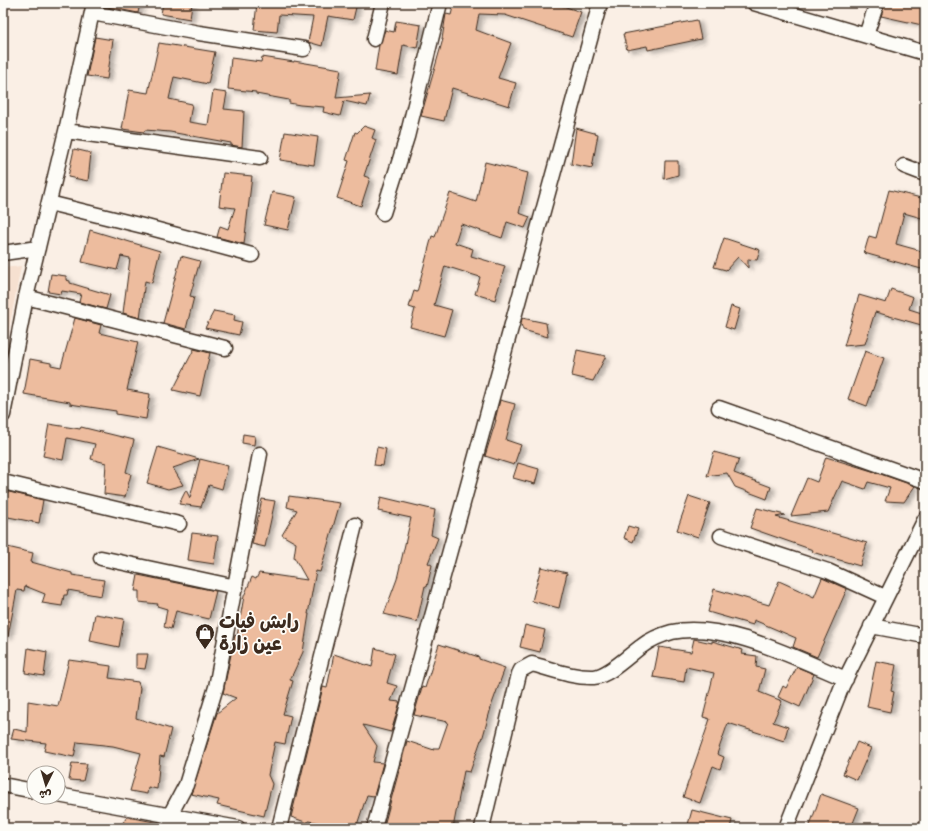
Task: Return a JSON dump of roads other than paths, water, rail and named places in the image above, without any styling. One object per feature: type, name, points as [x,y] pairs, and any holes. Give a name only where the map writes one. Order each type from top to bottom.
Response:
[{"type":"street","points":[[374,39],[383,3]]},
{"type":"street","points":[[383,213],[409,130],[440,3]]},
{"type":"street","points":[[374,828],[600,3]]},
{"type":"street","points":[[866,35],[877,3]]},
{"type":"street","points":[[762,4],[925,53]]},
{"type":"street","points":[[3,415],[26,297],[66,131],[93,8],[199,33],[304,49]]},
{"type":"street","points":[[66,131],[260,158]]},
{"type":"street","points":[[904,166],[925,174]]},
{"type":"street","points":[[49,203],[252,255]]},
{"type":"street","points":[[3,253],[38,248]]},
{"type":"street","points":[[26,297],[225,348]]},
{"type":"street","points":[[719,408],[925,481]]},
{"type":"street","points":[[169,821],[186,785],[216,687],[260,454]]},
{"type":"street","points":[[3,482],[179,524]]},
{"type":"street","points":[[786,828],[846,679],[885,597],[925,519]]},
{"type":"street","points":[[279,828],[355,525]]},
{"type":"street","points":[[721,536],[828,571],[885,597]]},
{"type":"street","points":[[100,558],[236,587]]},
{"type":"street","points":[[871,626],[925,636]]},
{"type":"street","points":[[482,828],[519,674],[526,666],[532,664],[580,677],[596,677],[610,670],[643,645],[658,636],[689,630],[720,633],[755,641],[846,679]]},
{"type":"street","points":[[3,785],[26,789]]},
{"type":"street","points":[[66,797],[169,821],[238,828]]},
{"type":"place","name":"رابش فيات عين زارة","points":[[205,650]]}]
